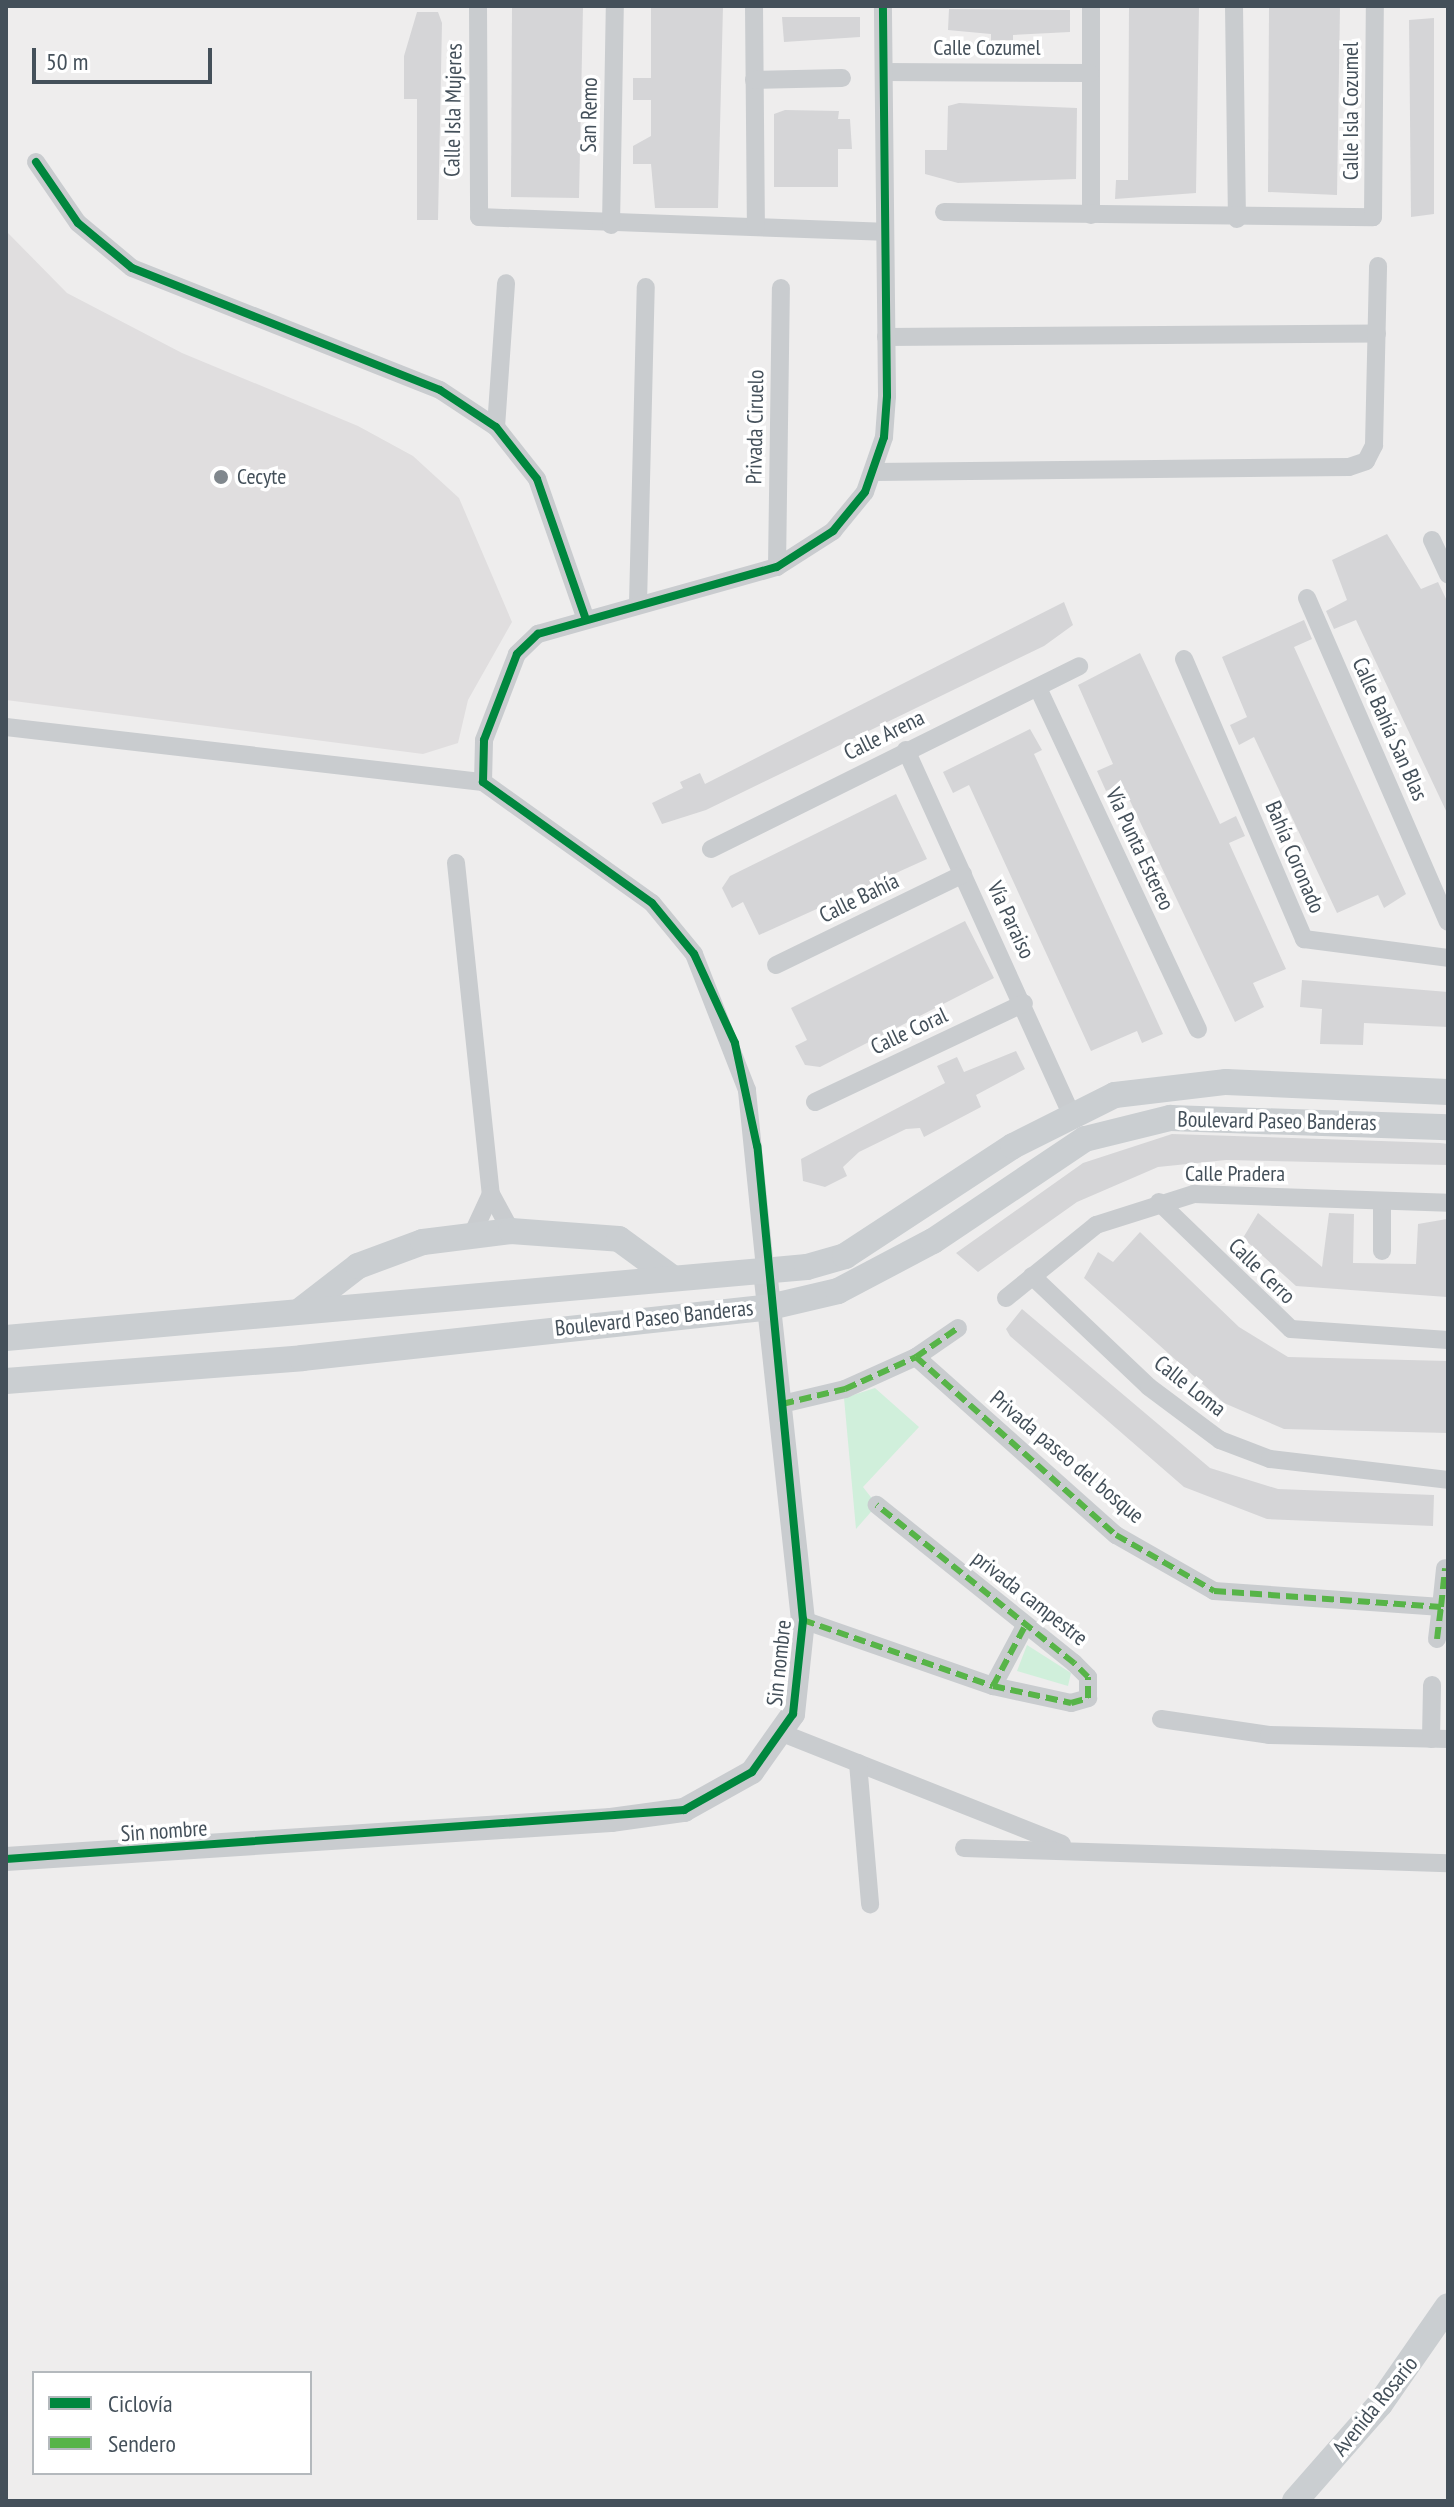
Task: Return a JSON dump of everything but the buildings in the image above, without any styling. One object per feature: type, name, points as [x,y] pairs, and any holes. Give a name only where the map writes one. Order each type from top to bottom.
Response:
[{"type":"main road","name":"Boulevard Paseo Banderas","points":[[6,1338],[765,1268],[845,1256],[1070,1112],[1156,1086],[1226,1082],[1448,1092]]},
{"type":"main road","name":"Boulevard Paseo Banderas","points":[[6,1381],[287,1360],[770,1307],[838,1291],[933,1241],[1085,1139],[1170,1118],[1448,1127]]},
{"type":"main road","points":[[301,1310],[358,1266],[423,1242],[511,1231],[619,1239],[671,1277]]},
{"type":"main road","name":"Avenida Rosario","points":[[1295,2501],[1380,2404],[1448,2306]]},
{"type":"street","name":"Calle Isla Mujeres","points":[[478,6],[476,215],[611,225]]},
{"type":"street","name":"San Remo","points":[[611,225],[615,6]]},
{"type":"street","points":[[754,6],[756,226]]},
{"type":"street","points":[[483,782],[484,740],[517,654],[538,634],[585,617],[777,567],[833,531],[874,472],[884,437],[886,337],[883,6]]},
{"type":"street","points":[[1091,6],[1091,215]]},
{"type":"street","points":[[944,212],[1237,219],[1234,6]]},
{"type":"street","name":"Calle Isla Cozumel","points":[[1237,219],[1375,215],[1375,6]]},
{"type":"street","name":"Calle Cozumel","points":[[884,72],[1090,73]]},
{"type":"street","points":[[754,80],[842,78]]},
{"type":"street","points":[[36,162],[78,223],[132,268],[440,390],[496,427],[537,479],[585,617]]},
{"type":"street","points":[[611,225],[756,226],[883,232]]},
{"type":"street","points":[[874,472],[1349,467],[1366,461],[1374,445],[1378,266]]},
{"type":"street","points":[[496,427],[506,283]]},
{"type":"street","points":[[638,604],[646,287]]},
{"type":"street","name":"Privada Ciruelo","points":[[777,567],[781,288]]},
{"type":"street","points":[[886,337],[1377,334]]},
{"type":"street","points":[[1432,540],[1448,575]]},
{"type":"street","name":"Calle Bahía San Blas","points":[[1307,598],[1448,922]]},
{"type":"street","name":"Bahía Coronado","points":[[1184,659],[1308,943],[1448,958]]},
{"type":"street","name":"Calle Arena","points":[[711,849],[1079,666]]},
{"type":"street","name":"Vía Punta Estereo","points":[[1038,688],[1198,1029]]},
{"type":"street","points":[[6,727],[483,782],[652,903],[694,954],[747,1090],[765,1268]]},
{"type":"street","name":"Vía Paraiso","points":[[906,750],[1024,1003],[1070,1112]]},
{"type":"street","points":[[456,863],[491,1194],[511,1231]]},
{"type":"street","name":"Calle Bahía","points":[[776,965],[963,874]]},
{"type":"street","name":"Calle Coral","points":[[815,1102],[1024,1003]]},
{"type":"street","points":[[471,1237],[491,1194]]},
{"type":"street","name":"Calle Pradera","points":[[1006,1298],[1096,1225],[1159,1202],[1194,1194],[1448,1203]]},
{"type":"street","points":[[1382,1201],[1382,1251]]},
{"type":"street","name":"Calle Cerro","points":[[1159,1202],[1291,1329],[1448,1340]]},
{"type":"street","name":"Sin nombre","points":[[6,1859],[684,1810],[752,1772],[793,1714],[803,1620],[765,1268]]},
{"type":"street","name":"Calle Loma","points":[[1032,1276],[1161,1397],[1220,1440],[1270,1459],[1448,1480]]},
{"type":"street","points":[[782,1404],[845,1389],[916,1357],[958,1328]]},
{"type":"street","name":"Privada paseo del bosque","points":[[916,1357],[1116,1535],[1214,1591],[1441,1607]]},
{"type":"street","name":"privada campestre","points":[[803,1620],[993,1686],[1071,1703],[1088,1698],[1088,1677],[1024,1628],[877,1505]]},
{"type":"street","points":[[1437,1639],[1445,1568]]},
{"type":"street","points":[[993,1686],[1024,1628]]},
{"type":"street","points":[[1161,1719],[1269,1735],[1439,1739],[1432,1685]]},
{"type":"street","points":[[782,1733],[1072,1848]]},
{"type":"street","points":[[858,1763],[870,1904]]},
{"type":"street","points":[[964,1848],[1072,1848],[1448,1863]]},
{"type":"shaded area","name":"Cecyte","points":[[6,231],[67,293],[182,353],[358,426],[413,456],[459,498],[512,622],[468,700],[458,743],[423,754],[6,700]]},
{"type":"green space","points":[[875,1388],[919,1427],[863,1487],[877,1505],[856,1529],[844,1398]]},
{"type":"green space","points":[[1027,1645],[1071,1673],[1068,1686],[1017,1671]]},
{"type":"marked path","points":[[782,1404],[845,1389],[916,1357],[958,1328]]},
{"type":"marked path","points":[[916,1357],[1116,1535],[1214,1591],[1441,1607],[1445,1568]]},
{"type":"marked path","points":[[803,1620],[993,1686],[1071,1703],[1088,1698],[1088,1677],[1074,1663],[877,1505]]},
{"type":"marked path","points":[[1437,1639],[1441,1607]]},
{"type":"marked path","points":[[993,1686],[1024,1628]]},
{"type":"cycle path","points":[[6,1859],[684,1810],[752,1772],[793,1714],[803,1620],[757,1146],[735,1043],[694,954],[652,903],[483,782],[484,740],[517,654],[538,634],[777,567],[833,531],[865,492],[884,437],[887,396],[883,6]]},
{"type":"cycle path","points":[[36,162],[78,223],[132,268],[440,390],[496,427],[537,479],[585,617]]},
{"type":"place","name":"Cecyte","points":[[221,477]]}]
